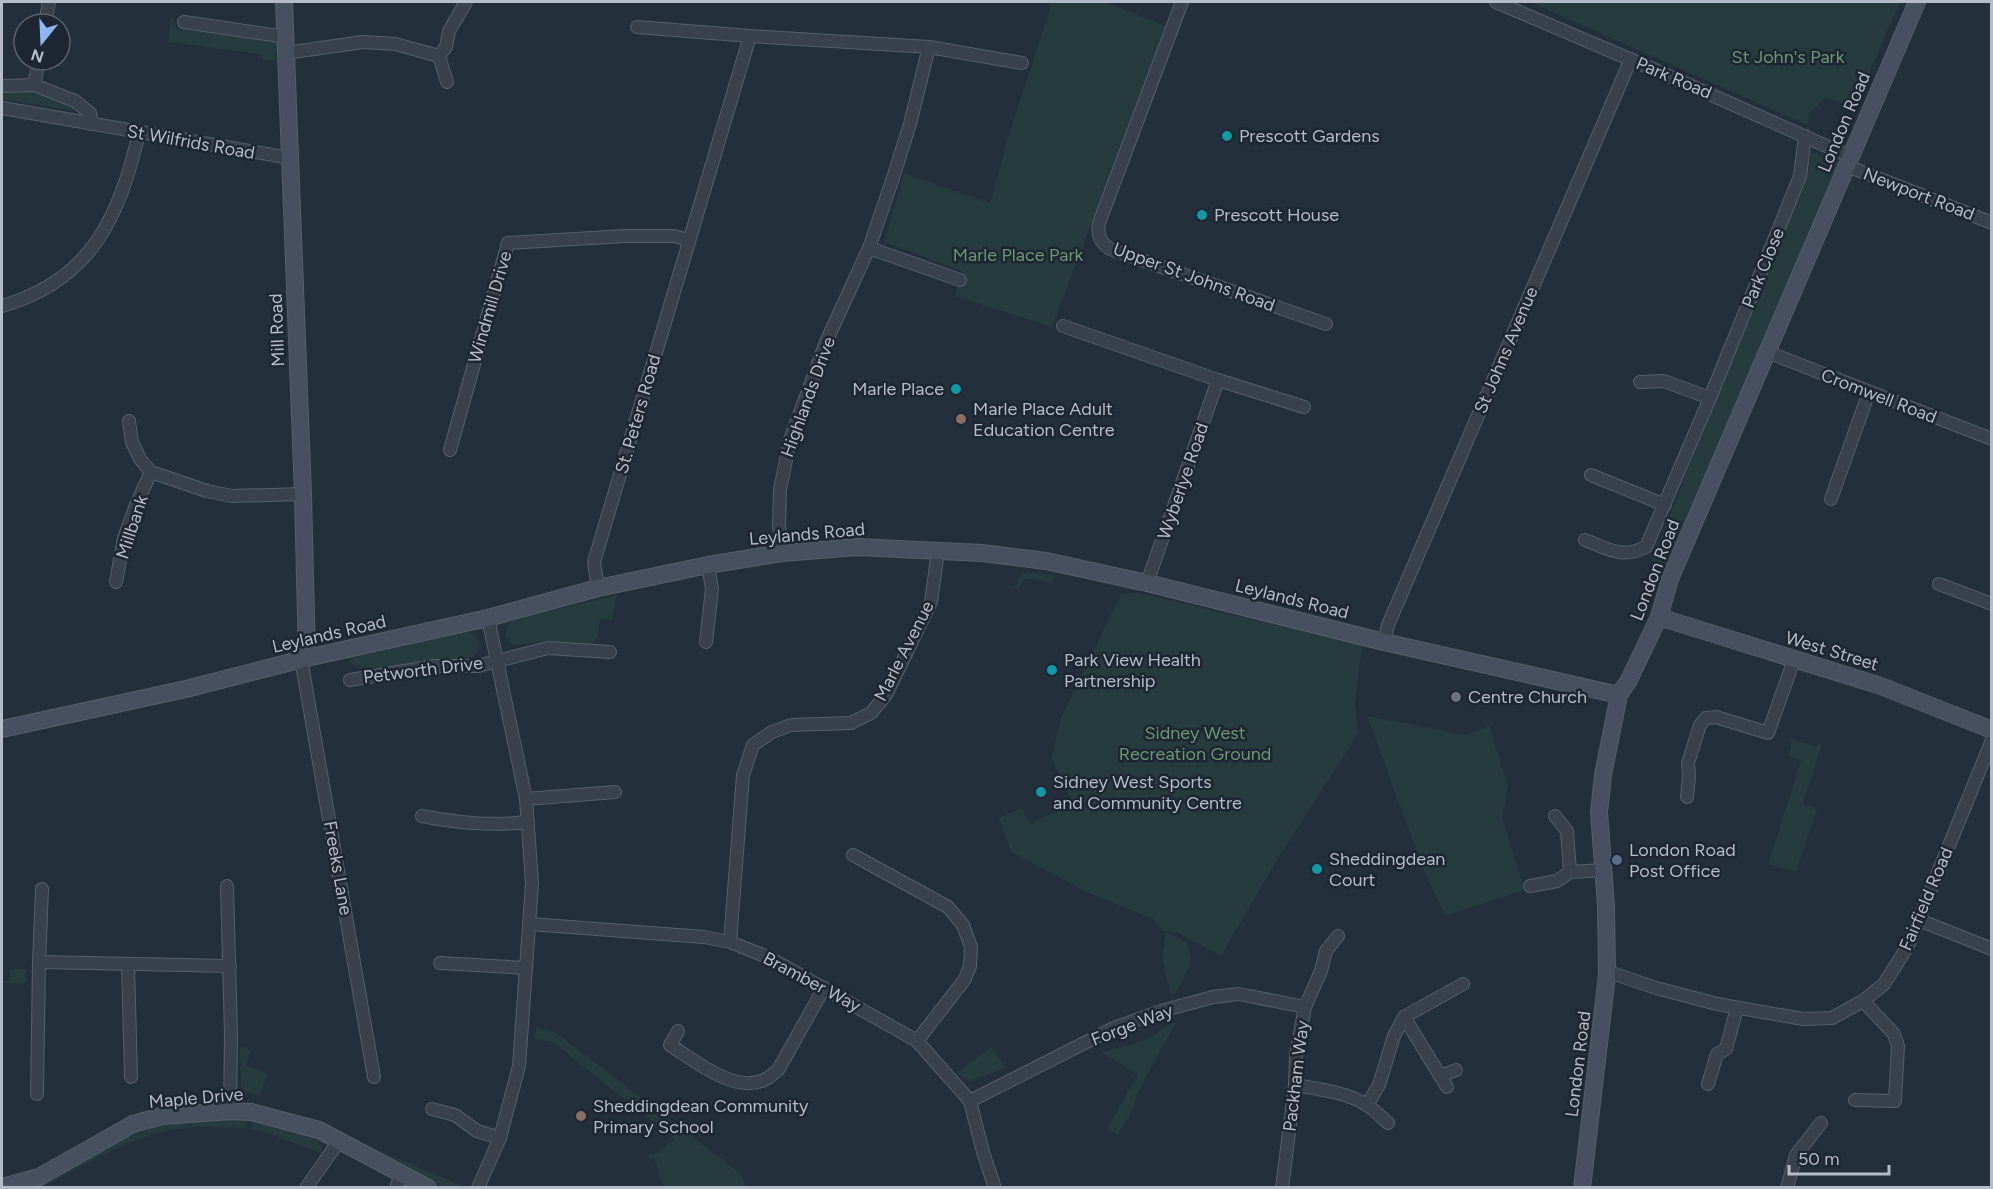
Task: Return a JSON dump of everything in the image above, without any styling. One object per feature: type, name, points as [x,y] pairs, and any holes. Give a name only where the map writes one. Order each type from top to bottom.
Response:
[{"type":"street","name":"Mill Road","points":[[284,2],[303,494],[304,658]]},
{"type":"street","points":[[439,56],[446,47],[449,31],[466,2]]},
{"type":"street","name":"Upper St Johns Road","points":[[1182,2],[1099,223],[1100,238],[1110,249],[1326,324]]},
{"type":"street","name":"Park Road","points":[[1496,2],[1805,136],[1849,162]]},
{"type":"street","name":"London Road","points":[[1582,1188],[1607,975],[1606,906],[1599,812],[1603,775],[1619,695],[1629,680],[1659,617],[1670,579],[1917,2]]},
{"type":"street","points":[[184,22],[286,45],[363,42],[395,44],[439,56]]},
{"type":"street","points":[[637,27],[929,47],[1022,63]]},
{"type":"street","name":"St. Peters Road","points":[[598,588],[594,562],[750,36]]},
{"type":"street","name":"Highlands Drive","points":[[782,553],[779,526],[780,490],[790,440],[826,342],[868,248],[901,154],[929,47]]},
{"type":"street","points":[[439,56],[447,82]]},
{"type":"street","name":"St Johns Avenue","points":[[1384,642],[1388,625],[1630,60]]},
{"type":"street","points":[[34,85],[37,72]]},
{"type":"street","points":[[2,86],[34,85],[75,101],[90,113],[92,124]]},
{"type":"street","name":"St Wilfrids Road","points":[[2,108],[290,158]]},
{"type":"street","points":[[2,306],[52,284],[87,256],[112,218],[129,176],[139,133]]},
{"type":"street","name":"Park Close","points":[[1585,540],[1620,554],[1633,554],[1646,547],[1710,398],[1800,176],[1805,136]]},
{"type":"street","name":"Newport Road","points":[[1849,162],[1992,223]]},
{"type":"street","name":"Windmill Drive","points":[[450,450],[508,243],[625,236],[674,236],[688,240]]},
{"type":"street","points":[[868,248],[960,280]]},
{"type":"street","points":[[1063,326],[1218,380],[1304,407]]},
{"type":"street","name":"Cromwell Road","points":[[1767,352],[1992,439]]},
{"type":"street","name":"Wyberlye Road","points":[[1147,583],[1218,380]]},
{"type":"street","points":[[1640,382],[1664,381],[1710,398]]},
{"type":"street","points":[[1831,499],[1869,392]]},
{"type":"street","name":"Millbank","points":[[129,421],[132,442],[140,459],[151,472],[207,491],[232,496],[303,494]]},
{"type":"street","name":"Millbank","points":[[116,582],[124,538],[151,472]]},
{"type":"street","points":[[1591,475],[1665,505]]},
{"type":"street","name":"Leylands Road","points":[[2,729],[186,689],[304,658],[488,618],[598,588],[708,565],[782,553],[857,548],[982,553],[1046,561],[1147,583],[1384,642],[1619,695]]},
{"type":"street","name":"Marle Avenue","points":[[730,942],[743,775],[753,745],[772,732],[791,725],[851,723],[871,712],[886,695],[931,602],[938,551]]},
{"type":"street","points":[[706,642],[712,589],[708,565]]},
{"type":"street","points":[[1939,584],[1992,604]]},
{"type":"street","name":"West Street","points":[[1659,617],[1881,686],[1992,730]]},
{"type":"street","name":"Petworth Drive","points":[[478,1188],[500,1138],[519,1066],[532,883],[526,799],[488,618]]},
{"type":"street","name":"Petworth Drive","points":[[350,680],[435,666],[478,666],[548,648],[610,652]]},
{"type":"street","name":"Freeks Lane","points":[[304,658],[374,1077]]},
{"type":"street","points":[[1687,797],[1688,763],[1700,725],[1706,718],[1716,717],[1768,733],[1794,660]]},
{"type":"street","name":"Fairfield Road","points":[[1607,975],[1615,974],[1656,988],[1737,1008],[1803,1019],[1832,1018],[1863,1001],[1884,984],[1908,946],[1992,740]]},
{"type":"street","points":[[526,799],[615,792]]},
{"type":"street","points":[[422,816],[467,824],[528,822]]},
{"type":"street","points":[[1555,816],[1567,831],[1570,872]]},
{"type":"street","points":[[853,855],[948,907],[963,925],[971,947],[970,966],[965,979],[917,1041]]},
{"type":"street","points":[[1530,886],[1557,881],[1570,872],[1604,870]]},
{"type":"street","points":[[227,886],[231,1035],[230,1111]]},
{"type":"street","points":[[37,1094],[42,889]]},
{"type":"street","points":[[1919,920],[1992,950]]},
{"type":"street","name":"Bramber Way","points":[[530,924],[730,942],[770,958],[824,988],[917,1041],[970,1101],[995,1188]]},
{"type":"street","name":"Packham Way","points":[[1282,1188],[1295,1085],[1296,1054],[1305,1007],[1321,971],[1326,951],[1338,936]]},
{"type":"street","points":[[39,962],[230,966]]},
{"type":"street","points":[[440,963],[526,968]]},
{"type":"street","points":[[128,964],[130,1077]]},
{"type":"street","points":[[1367,1105],[1379,1085],[1394,1036],[1404,1017],[1463,984]]},
{"type":"street","points":[[678,1031],[670,1045],[727,1080],[742,1083],[766,1079],[778,1070],[824,988]]},
{"type":"street","name":"Forge Way","points":[[970,1101],[1114,1028],[1161,1011],[1213,997],[1239,994],[1305,1007]]},
{"type":"street","points":[[1856,1100],[1895,1101],[1898,1046],[1894,1034],[1863,1001]]},
{"type":"street","points":[[1708,1084],[1717,1054],[1726,1049],[1737,1008]]},
{"type":"street","points":[[1404,1017],[1447,1087]]},
{"type":"street","points":[[1440,1076],[1456,1070]]},
{"type":"street","points":[[1295,1085],[1355,1099],[1367,1105],[1388,1123]]},
{"type":"street","points":[[432,1109],[455,1115],[477,1131],[500,1138]]},
{"type":"street","name":"Maple Drive","points":[[7,1187],[39,1177],[133,1124],[162,1116],[230,1111],[251,1112],[319,1130],[398,1181],[428,1188]]},
{"type":"street","points":[[1787,1188],[1796,1155],[1821,1124]]},
{"type":"street","points":[[306,1188],[339,1141]]},
{"type":"green space","name":"Marle Place Park","points":[[1052,2],[1104,2],[1166,26],[1052,327],[955,296],[962,271],[884,242],[904,174],[990,203],[1009,135]]},
{"type":"green space","name":"St John's Park","points":[[1530,2],[1900,2],[1854,108],[1826,97],[1811,112],[1807,125]]},
{"type":"green space","points":[[171,15],[178,29],[276,42],[276,60],[263,60],[260,54],[168,42]]},
{"type":"green space","points":[[20,90],[52,97],[81,112],[2,99],[2,91]]},
{"type":"green space","points":[[1811,152],[1841,163],[1786,285],[1659,587],[1652,559],[1809,170]]},
{"type":"green space","points":[[1022,572],[1055,575],[1052,583],[1025,578],[1018,589],[1014,588]]},
{"type":"green space","name":"Sidney West Recreation Ground","points":[[1139,593],[1362,645],[1355,705],[1359,732],[1275,863],[1221,956],[1178,933],[1162,930],[1153,919],[1087,892],[1011,852],[999,818],[1022,808],[1030,824],[1073,804],[1052,758],[1060,720],[1121,594]]},
{"type":"green space","points":[[617,595],[612,620],[600,619],[598,638],[590,645],[546,641],[519,645],[510,643],[505,635],[508,625],[513,620]]},
{"type":"green space","points":[[469,632],[478,639],[480,648],[474,656],[465,659],[438,659],[387,668],[359,668],[349,661],[349,659]]},
{"type":"green space","points":[[1367,716],[1466,735],[1489,726],[1508,786],[1502,819],[1525,890],[1445,916],[1425,873]]},
{"type":"green space","points":[[1790,738],[1816,747],[1818,744],[1822,745],[1803,804],[1817,809],[1796,872],[1768,864],[1801,761],[1788,756],[1791,748]]},
{"type":"green space","points":[[1166,932],[1188,943],[1191,964],[1175,994],[1171,995],[1162,958]]},
{"type":"green space","points":[[10,969],[26,969],[26,982],[24,984],[2,983],[2,981],[10,981]]},
{"type":"green space","points":[[1176,1022],[1136,1096],[1135,1106],[1118,1135],[1107,1129],[1138,1074],[1101,1052],[1145,1039]]},
{"type":"green space","points":[[536,1027],[555,1032],[741,1174],[746,1187],[664,1187],[654,1159],[650,1160],[648,1156],[659,1152],[675,1139],[554,1043],[534,1038]]},
{"type":"green space","points":[[240,1046],[251,1050],[246,1065],[268,1074],[260,1095],[246,1092],[241,1087]]},
{"type":"green space","points":[[991,1047],[1006,1068],[969,1081],[957,1073]]},
{"type":"green space","points":[[193,1119],[247,1119],[246,1128],[194,1127],[154,1134],[97,1158],[43,1187],[34,1187],[34,1184],[127,1138],[158,1126]]},
{"type":"green space","points":[[253,1120],[313,1136],[323,1149],[321,1153],[251,1129]]},
{"type":"green space","points":[[367,1145],[465,1187],[439,1187]]},
{"type":"place","name":"Prescott Gardens","points":[[1227,136]]},
{"type":"place","name":"Prescott House","points":[[1202,215]]},
{"type":"place","name":"Marle Place","points":[[956,389]]},
{"type":"place","name":"Marle Place Adult Education Centre","points":[[961,419]]},
{"type":"place","name":"Park View Health Partnership","points":[[1052,670]]},
{"type":"place","name":"Centre Church","points":[[1456,697]]},
{"type":"place","name":"Sidney West Sports and Community Centre","points":[[1041,792]]},
{"type":"place","name":"London Road Post Office","points":[[1617,860]]},
{"type":"place","name":"Sheddingdean Court","points":[[1317,869]]},
{"type":"place","name":"Sheddingdean Community Primary School","points":[[581,1116]]}]
